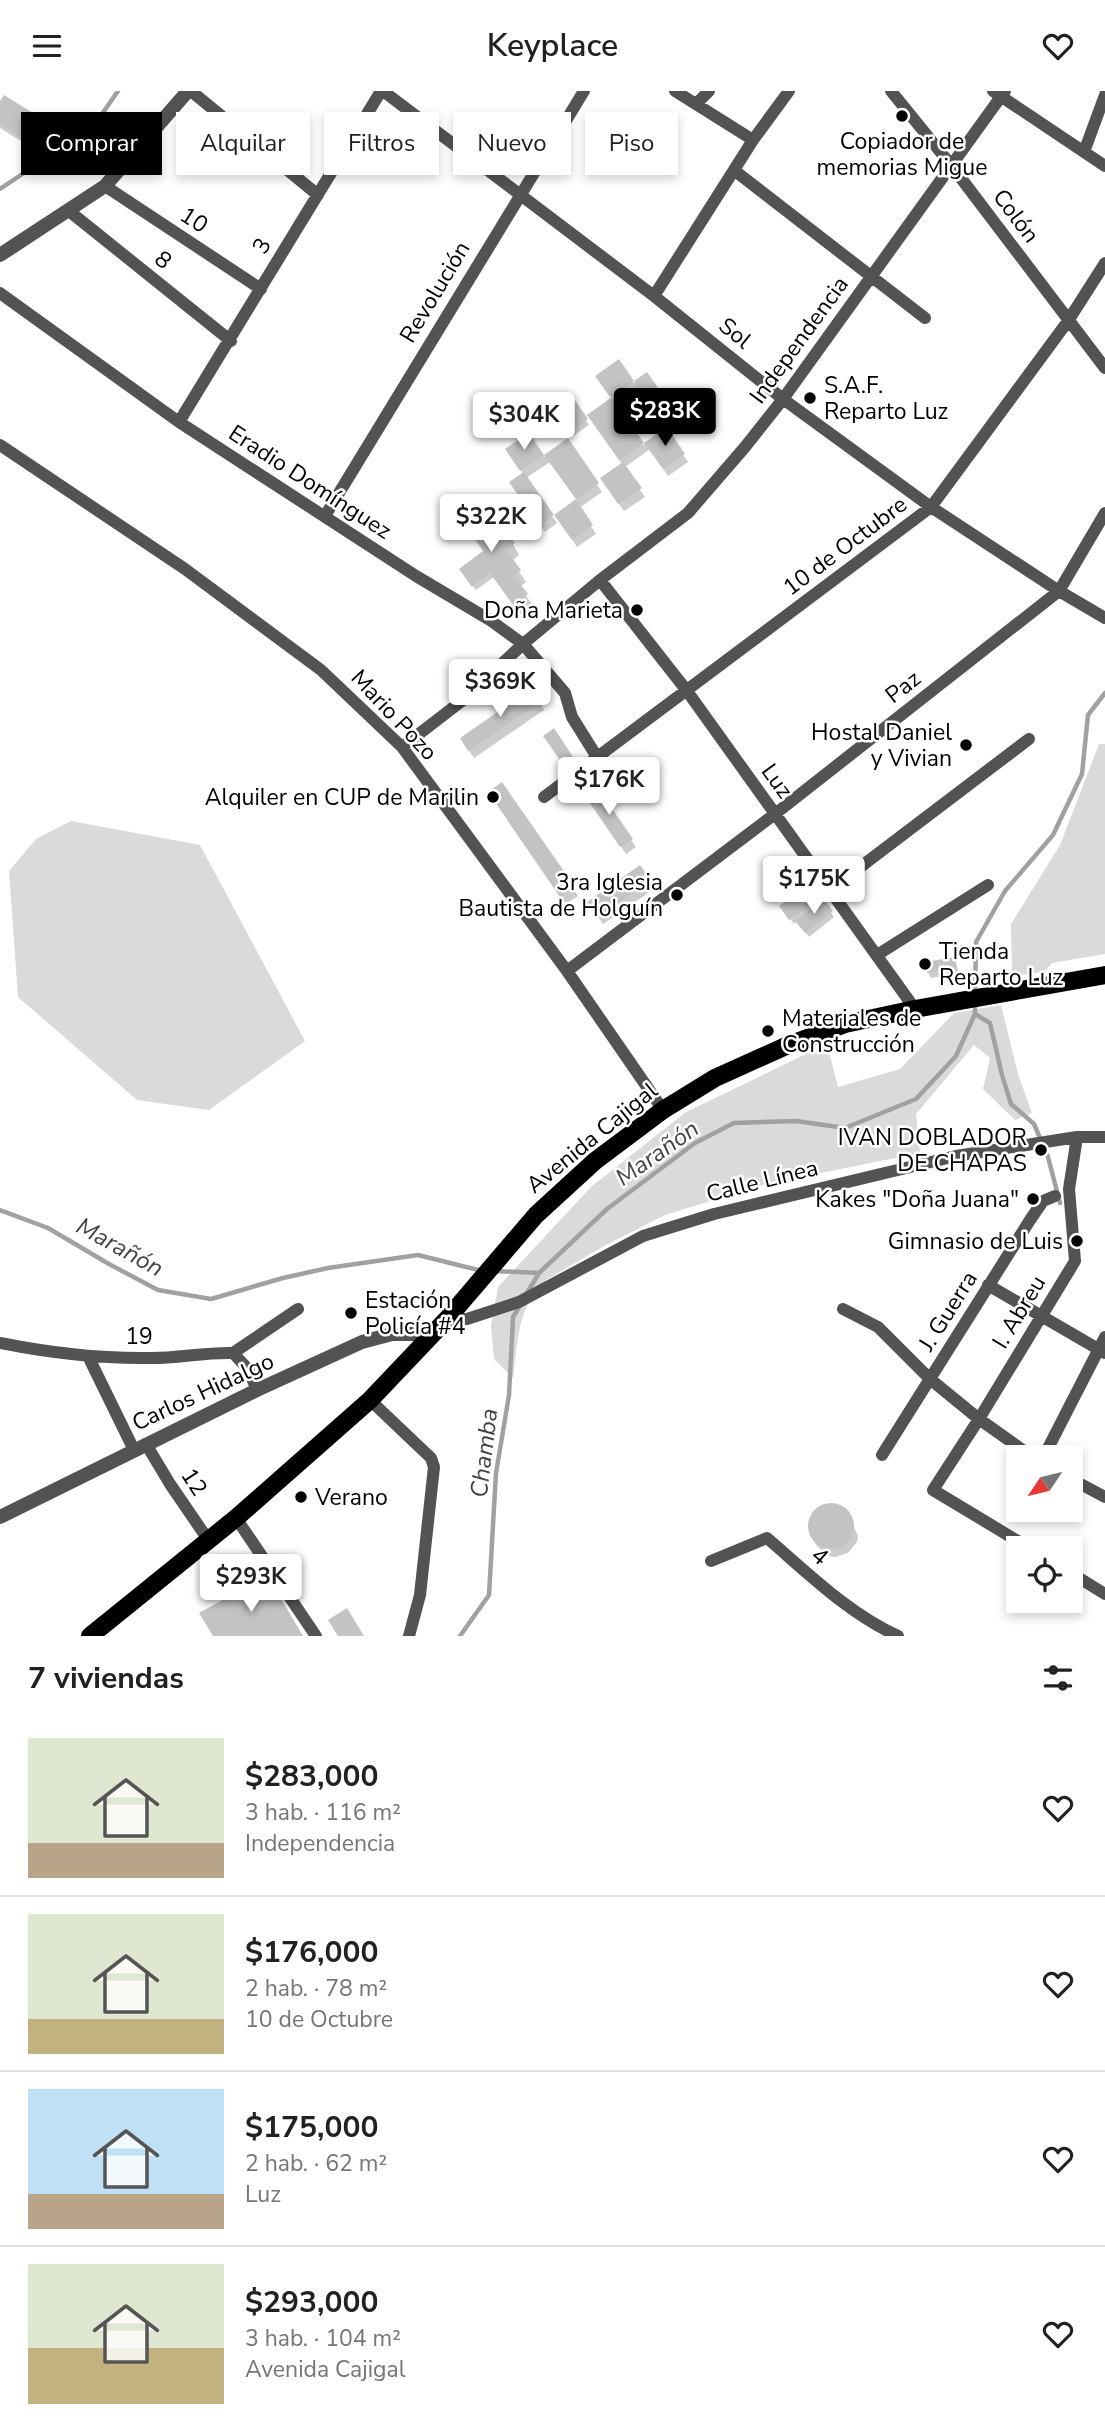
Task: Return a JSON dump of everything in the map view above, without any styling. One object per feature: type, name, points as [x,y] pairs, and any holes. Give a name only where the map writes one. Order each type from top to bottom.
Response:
[{"type":"main road","name":"Avenida Cajigal","points":[[90,1636],[209,1541],[370,1400],[447,1319],[545,1206],[595,1161],[663,1110],[715,1078],[786,1046],[845,1024],[1105,975]]},
{"type":"street","points":[[0,255],[105,186],[189,91],[318,195]]},
{"type":"street","name":"3","points":[[179,422],[382,91]]},
{"type":"street","name":"Sol","points":[[382,91],[654,296],[783,399],[932,507],[1059,591],[1105,618]]},
{"type":"street","name":"Revolución","points":[[325,516],[584,91]]},
{"type":"street","points":[[675,91],[753,140]]},
{"type":"street","points":[[696,104],[709,91]]},
{"type":"street","points":[[654,296],[753,140],[789,91]]},
{"type":"street","name":"Colón","points":[[891,91],[951,165],[1105,368]]},
{"type":"street","points":[[1000,93],[1105,166]]},
{"type":"street","name":"Independencia","points":[[402,747],[463,700],[523,643],[600,580],[688,513],[783,399],[1000,93]]},
{"type":"street","points":[[1084,152],[1105,95]]},
{"type":"street","points":[[735,171],[925,318]]},
{"type":"street","name":"10","points":[[105,186],[261,289]]},
{"type":"street","name":"8","points":[[69,211],[231,341]]},
{"type":"street","name":"10 de Octubre","points":[[544,797],[932,507],[1068,321],[1105,263]]},
{"type":"street","name":"Eradio Domínguez","points":[[0,293],[179,422],[523,643],[565,693],[572,717],[597,757]]},
{"type":"street","name":"Mario Pozo","points":[[0,445],[185,569],[310,661],[402,747],[567,971],[663,1110]]},
{"type":"street","name":"Paz","points":[[567,971],[775,814],[1059,591],[1105,513]]},
{"type":"street","name":"Luz","points":[[600,580],[687,691],[915,1009]]},
{"type":"street","points":[[830,890],[1029,739]]},
{"type":"street","points":[[877,955],[988,885]]},
{"type":"street","name":"Calle Línea","points":[[447,1319],[467,1319],[519,1302],[643,1236],[714,1213],[956,1156],[1077,1137],[1105,1137]]},
{"type":"street","name":"I. Abreu","points":[[1009,1536],[933,1490],[1075,1261],[1069,1189],[1077,1137]]},
{"type":"street","name":"J. Guerra","points":[[882,1455],[1043,1201],[1055,1196]]},
{"type":"street","points":[[988,1285],[1102,1352]]},
{"type":"street","points":[[257,1390],[248,1369],[233,1353],[298,1309]]},
{"type":"street","points":[[843,1309],[878,1327],[930,1379],[1016,1445]]},
{"type":"street","name":"Carlos Hidalgo","points":[[0,1517],[257,1390],[377,1337],[392,1334],[432,1334]]},
{"type":"street","points":[[1050,1445],[1102,1352],[1105,1338]]},
{"type":"street","name":"19","points":[[0,1343],[39,1351],[88,1356],[153,1358],[233,1353]]},
{"type":"street","name":"12","points":[[88,1356],[140,1447],[170,1484],[209,1541]]},
{"type":"street","points":[[370,1400],[431,1458],[434,1467],[420,1595],[409,1636]]},
{"type":"street","points":[[1083,1485],[1105,1497]]},
{"type":"street","points":[[236,1518],[316,1636]]},
{"type":"street","name":"4","points":[[711,1562],[767,1538],[871,1623],[898,1636]]},
{"type":"street","points":[[1083,1580],[1105,1594]]},
{"type":"shaded area","points":[[1099,744],[1105,744],[1105,954],[1052,963],[1044,972],[1012,976],[1011,924],[1060,845]]},
{"type":"shaded area","points":[[71,821],[200,845],[305,1041],[209,1110],[137,1100],[18,997],[9,871],[36,839]]},
{"type":"shaded area","points":[[1001,1005],[1018,1074],[1032,1113],[1015,1120],[983,1089],[990,1058],[974,1045],[916,1114],[920,1153],[766,1184],[665,1215],[546,1280],[536,1290],[524,1313],[513,1378],[494,1359],[491,1326],[498,1287],[591,1187],[686,1112],[827,1044],[838,1087],[900,1069],[954,1013]]},
{"type":"building","points":[[4,95],[31,112],[21,112],[21,137],[0,124],[0,101]]},
{"type":"building","points":[[619,359],[634,381],[610,397],[595,376]]},
{"type":"building","points":[[647,372],[679,418],[667,427],[634,381]]},
{"type":"building","points":[[572,396],[588,419],[566,434],[550,411]]},
{"type":"building","points":[[612,397],[644,443],[619,460],[587,415]]},
{"type":"building","points":[[667,427],[685,454],[663,469],[644,443]]},
{"type":"building","points":[[529,433],[544,455],[520,471],[505,449]]},
{"type":"building","points":[[568,438],[599,483],[576,499],[544,455]]},
{"type":"building","points":[[623,462],[642,488],[618,504],[600,478]]},
{"type":"building","points":[[524,472],[554,515],[539,525],[509,482]]},
{"type":"building","points":[[576,499],[593,525],[572,540],[554,515]]},
{"type":"building","points":[[471,502],[486,522],[494,516],[515,543],[506,550],[521,570],[514,576],[528,594],[513,605],[490,573],[472,587],[459,569],[483,551],[456,513]]},
{"type":"building","points":[[532,688],[541,701],[468,751],[460,738]]},
{"type":"building","points":[[554,728],[577,763],[567,770],[543,736]]},
{"type":"building","points":[[502,782],[575,887],[560,897],[488,792]]},
{"type":"building","points":[[597,787],[633,839],[620,847],[585,796]]},
{"type":"building","points":[[640,865],[651,880],[597,918],[587,902]]},
{"type":"building","points":[[812,882],[823,896],[789,920],[779,906]]},
{"type":"building","points":[[824,899],[833,911],[805,933],[795,921]]},
{"type":"building","points":[[955,957],[957,968],[927,973],[925,962]]},
{"type":"building","points":[[831,1503],[848,1509],[854,1526],[848,1543],[831,1549],[814,1543],[808,1526],[814,1509]]},
{"type":"building","points":[[267,1575],[303,1636],[213,1636],[199,1613]]},
{"type":"building","points":[[347,1608],[364,1636],[338,1636],[328,1620]]},
{"type":"waterway","points":[[0,189],[93,127],[118,91]]},
{"type":"waterway","name":"Marañón","points":[[975,993],[976,942],[1005,891],[1053,835],[1082,774],[1088,715],[1105,693]]},
{"type":"waterway","name":"Marañón","points":[[527,1293],[539,1273],[607,1209],[695,1143],[734,1123],[796,1121],[845,1128],[916,1099],[956,1056],[975,1014],[975,1002]]},
{"type":"waterway","points":[[975,1014],[990,1023],[1011,1104],[1034,1124],[1048,1157],[1060,1203]]},
{"type":"waterway","name":"Marañón","points":[[0,1210],[48,1228],[158,1290],[211,1299],[328,1268],[418,1255],[482,1271]]},
{"type":"waterway","name":"Marañón","points":[[494,1271],[539,1273]]},
{"type":"waterway","name":"Chamba","points":[[460,1636],[489,1595],[496,1473],[509,1395],[513,1317],[521,1304]]},
{"type":"place","name":"Copiador de memorias Migue","points":[[902,116]]},
{"type":"place","name":"S.A.F. Reparto Luz","points":[[810,398]]},
{"type":"place","name":"Doña Marieta","points":[[637,610]]},
{"type":"place","name":"Hostal Daniel y Vivian","points":[[966,745]]},
{"type":"place","name":"Alquiler en CUP de Marilin","points":[[493,797]]},
{"type":"place","name":"3ra Iglesia Bautista de Holguín","points":[[677,895]]},
{"type":"place","name":"Tienda Reparto Luz","points":[[925,964]]},
{"type":"place","name":"Materiales de Construcción","points":[[768,1031]]},
{"type":"place","name":"IVAN DOBLADOR DE CHAPAS","points":[[1041,1150]]},
{"type":"place","name":"Kakes \"Doña Juana\"","points":[[1033,1199]]},
{"type":"place","name":"Gimnasio de Luis","points":[[1077,1241]]},
{"type":"place","name":"Estación Policía #4","points":[[351,1313]]},
{"type":"place","name":"Verano","points":[[301,1497]]}]
